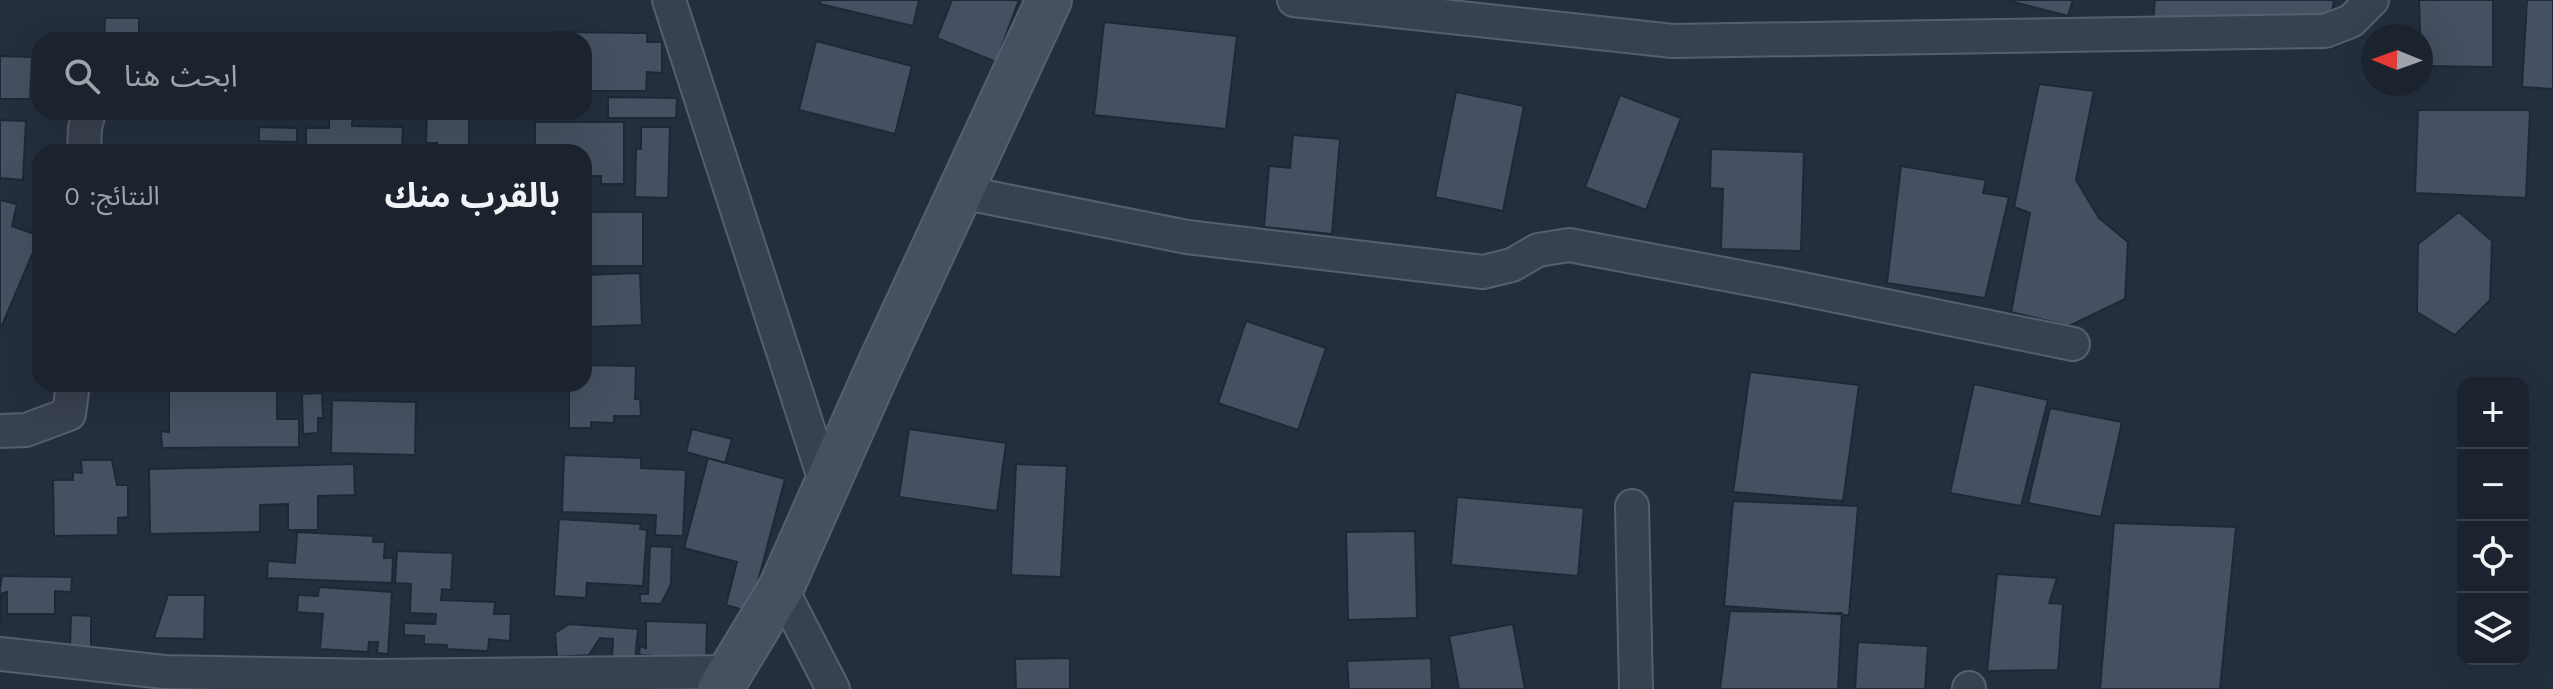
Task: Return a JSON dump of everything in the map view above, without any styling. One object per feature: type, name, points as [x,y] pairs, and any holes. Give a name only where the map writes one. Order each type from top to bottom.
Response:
[{"type":"street","points":[[669,0],[827,487]]},
{"type":"street","points":[[0,654],[164,672],[725,680],[781,588],[1049,0]]},
{"type":"street","points":[[1294,0],[1673,41],[2325,31],[2351,21],[2372,0]]},
{"type":"street","points":[[84,144],[87,120]]},
{"type":"street","points":[[961,192],[1187,237],[1483,272],[1512,265],[1538,250],[1569,245],[2073,344]]},
{"type":"street","points":[[0,431],[26,430],[69,414],[72,392]]},
{"type":"street","points":[[1632,506],[1636,689]]},
{"type":"street","points":[[781,588],[833,689]]},
{"type":"building","points":[[821,0],[919,0],[913,26],[820,4]]},
{"type":"building","points":[[952,0],[1019,0],[996,62],[937,38]]},
{"type":"building","points":[[2006,0],[2073,0],[2068,16]]},
{"type":"building","points":[[2155,0],[2334,0],[2330,23],[2153,24]]},
{"type":"building","points":[[2419,0],[2493,0],[2493,67],[2433,66],[2433,24],[2420,24]]},
{"type":"building","points":[[2527,0],[2553,0],[2553,89],[2522,87]]},
{"type":"building","points":[[105,18],[139,18],[139,32],[104,32]]},
{"type":"building","points":[[1104,22],[1237,36],[1226,129],[1094,115]]},
{"type":"building","points":[[592,32],[647,33],[647,42],[662,42],[662,73],[647,72],[646,91],[592,91]]},
{"type":"building","points":[[816,41],[912,66],[895,134],[799,110]]},
{"type":"building","points":[[0,56],[32,57],[30,99],[0,99]]},
{"type":"building","points":[[2039,84],[2094,91],[2076,180],[2099,218],[2128,242],[2125,299],[2069,326],[2011,312],[2030,213],[2014,207]]},
{"type":"building","points":[[1456,92],[1524,106],[1503,211],[1435,197]]},
{"type":"building","points":[[1620,95],[1681,118],[1646,210],[1585,187]]},
{"type":"building","points":[[608,97],[677,98],[676,118],[608,118]]},
{"type":"building","points":[[2418,110],[2530,110],[2526,198],[2415,193]]},
{"type":"building","points":[[0,120],[26,121],[23,180],[0,178]]},
{"type":"building","points":[[329,120],[352,120],[352,126],[403,127],[402,144],[306,144],[306,128],[329,128]]},
{"type":"building","points":[[427,120],[469,120],[469,144],[426,143]]},
{"type":"building","points":[[535,122],[624,122],[624,184],[601,184],[601,176],[592,176],[592,144],[535,144]]},
{"type":"building","points":[[259,127],[297,128],[297,142],[259,141]]},
{"type":"building","points":[[641,127],[670,127],[668,198],[635,197],[636,149],[641,149]]},
{"type":"building","points":[[1293,135],[1340,139],[1332,234],[1264,227],[1269,166],[1290,168]]},
{"type":"building","points":[[1711,149],[1804,152],[1801,251],[1721,249],[1723,189],[1710,188]]},
{"type":"building","points":[[1901,166],[1986,180],[1983,193],[2009,197],[1985,298],[1887,283]]},
{"type":"building","points":[[0,200],[17,204],[12,226],[32,233],[32,255],[0,330]]},
{"type":"building","points":[[592,212],[643,212],[643,266],[592,266]]},
{"type":"building","points":[[2459,212],[2492,241],[2490,300],[2455,335],[2417,312],[2418,244]]},
{"type":"building","points":[[640,273],[642,325],[592,327],[592,275]]},
{"type":"building","points":[[1246,321],[1326,348],[1298,430],[1218,403]]},
{"type":"building","points":[[592,365],[636,366],[635,399],[640,399],[641,416],[614,416],[614,423],[591,422],[591,428],[569,428],[569,392],[592,392]]},
{"type":"building","points":[[1750,372],[1859,385],[1843,501],[1733,492]]},
{"type":"building","points":[[1974,384],[2048,400],[2021,506],[1950,493]]},
{"type":"building","points":[[169,392],[277,392],[277,419],[299,419],[299,447],[162,448],[161,431],[169,432]]},
{"type":"building","points":[[322,393],[323,418],[318,418],[318,433],[303,434],[302,394]]},
{"type":"building","points":[[332,400],[416,402],[415,455],[331,453]]},
{"type":"building","points":[[2050,408],[2122,422],[2101,517],[2028,503]]},
{"type":"building","points":[[692,429],[732,439],[725,463],[686,452]]},
{"type":"building","points":[[909,429],[1006,443],[997,511],[899,497]]},
{"type":"building","points":[[564,455],[641,458],[641,468],[686,470],[683,536],[655,535],[656,515],[562,512]]},
{"type":"building","points":[[708,458],[785,479],[750,612],[726,605],[737,562],[684,548]]},
{"type":"building","points":[[81,460],[112,460],[117,485],[128,485],[128,517],[118,518],[118,535],[54,536],[53,480],[73,480],[73,472],[82,473]]},
{"type":"building","points":[[354,464],[355,495],[318,496],[318,530],[288,530],[288,504],[260,505],[260,532],[150,534],[149,469]]},
{"type":"building","points":[[1016,464],[1067,466],[1061,577],[1011,575]]},
{"type":"building","points":[[1457,497],[1584,508],[1578,576],[1451,565]]},
{"type":"building","points":[[1733,501],[1858,506],[1849,615],[1724,606]]},
{"type":"building","points":[[559,519],[641,524],[640,529],[647,530],[643,586],[587,583],[586,598],[554,596]]},
{"type":"building","points":[[2114,523],[2236,527],[2220,689],[2100,689]]},
{"type":"building","points":[[1415,531],[1417,618],[1348,620],[1346,532]]},
{"type":"building","points":[[297,532],[374,536],[373,542],[385,542],[384,558],[393,558],[392,583],[267,578],[268,561],[295,563]]},
{"type":"building","points":[[650,546],[672,547],[671,584],[661,604],[640,603],[640,594],[648,594]]},
{"type":"building","points":[[397,551],[453,553],[451,590],[442,589],[441,600],[495,602],[494,614],[511,614],[510,641],[489,639],[488,651],[447,649],[447,645],[424,644],[424,636],[404,635],[404,623],[435,624],[436,614],[410,613],[411,584],[395,583]]},
{"type":"building","points":[[1997,574],[2057,578],[2049,603],[2063,604],[2058,670],[1987,671]]},
{"type":"building","points":[[2,576],[72,577],[71,592],[55,591],[55,614],[7,614],[7,592],[1,594],[0,624],[0,588]]},
{"type":"building","points":[[319,587],[392,592],[388,654],[377,653],[378,642],[369,642],[368,652],[320,649],[323,614],[297,612],[298,595],[318,596]]},
{"type":"building","points":[[168,595],[205,595],[204,639],[154,638]]},
{"type":"building","points":[[1730,611],[1842,613],[1838,689],[1720,689]]},
{"type":"building","points":[[71,615],[91,616],[91,648],[70,648]]},
{"type":"building","points":[[646,621],[707,623],[706,664],[654,663],[654,656],[639,655],[640,646],[646,648]]},
{"type":"building","points":[[569,624],[638,629],[635,661],[612,660],[613,639],[600,638],[589,655],[557,657],[555,633]]},
{"type":"building","points":[[1513,624],[1525,689],[1459,689],[1449,636]]},
{"type":"building","points":[[1858,642],[1928,646],[1925,689],[1855,689]]},
{"type":"building","points":[[1070,658],[1070,689],[1016,689],[1015,659]]},
{"type":"building","points":[[1431,658],[1432,689],[1349,689],[1347,661]]}]
